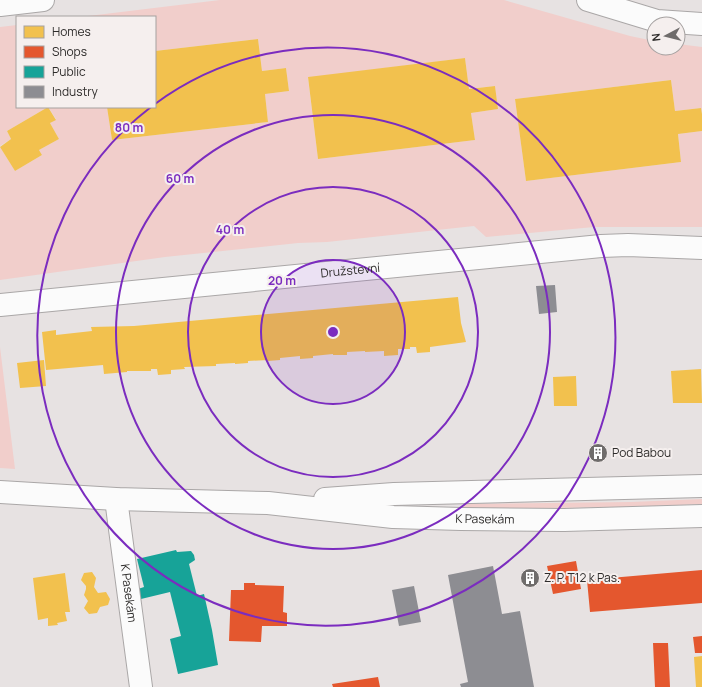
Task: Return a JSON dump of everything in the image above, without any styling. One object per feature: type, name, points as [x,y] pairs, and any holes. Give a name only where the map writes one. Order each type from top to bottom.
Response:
[{"type":"street","points":[[0,5],[43,0]]},
{"type":"street","points":[[588,0],[657,21],[702,24]]},
{"type":"street","name":"Družstevní","points":[[0,305],[601,246],[628,245],[702,248]]},
{"type":"street","name":"K Pasekám","points":[[268,503],[401,494],[614,490],[702,486]]},
{"type":"street","name":"K Pasekám","points":[[0,492],[116,499],[268,503],[393,517],[571,520],[702,516]]},
{"type":"street","name":"K Pasekám","points":[[116,499],[141,687]]},
{"type":"shaded area","points":[[220,0],[504,0],[646,39],[646,56],[686,56],[686,45],[702,47],[702,114],[701,108],[675,111],[671,80],[515,99],[526,181],[681,162],[678,134],[702,131],[702,227],[594,227],[486,237],[474,226],[327,242],[298,243],[165,257],[0,280],[0,147],[15,171],[42,155],[39,150],[59,139],[50,123],[56,119],[49,108],[107,108],[112,140],[268,122],[265,94],[289,91],[286,68],[262,71],[258,39],[156,51],[156,16],[88,16]],"holes":[[[465,58],[469,89],[495,86],[498,109],[471,113],[475,140],[318,159],[308,78]]]},
{"type":"shaded area","points":[[16,25],[16,108],[46,108],[7,131],[11,139],[0,146],[0,27]]},
{"type":"shaded area","points":[[0,347],[15,469],[0,468]]},
{"type":"shaded area","points":[[702,499],[702,504],[631,507],[463,509],[462,507],[464,504],[631,502]]},
{"type":"building: Homes","points":[[258,39],[262,71],[286,68],[289,91],[265,94],[268,122],[112,140],[107,108],[156,108],[156,51]]},
{"type":"building: Homes","points":[[465,58],[469,89],[495,86],[498,109],[471,113],[475,140],[318,159],[308,77]]},
{"type":"building: Homes","points":[[671,80],[675,111],[701,108],[702,114],[702,131],[678,134],[681,162],[526,181],[515,99]]},
{"type":"building: Homes","points":[[49,108],[56,120],[50,123],[59,139],[39,150],[42,155],[15,171],[0,147],[11,139],[7,131]]},
{"type":"building: Homes","points":[[458,297],[461,323],[466,342],[430,347],[430,352],[417,353],[416,347],[410,347],[410,349],[398,349],[398,355],[384,356],[384,351],[347,352],[347,355],[333,354],[300,359],[300,356],[280,358],[280,360],[216,364],[216,366],[184,367],[185,369],[171,370],[171,374],[158,375],[157,369],[151,369],[151,371],[127,371],[104,374],[103,365],[46,370],[42,332],[56,330],[56,335],[92,331],[91,327],[134,326]]},
{"type":"building: Homes","points":[[44,360],[46,386],[20,388],[17,363]]},
{"type":"building: Homes","points":[[701,369],[702,403],[673,403],[671,371]]},
{"type":"building: Homes","points":[[576,376],[577,406],[554,406],[553,377]]},
{"type":"building: Homes","name":"Pod Babou","points":[[590,450],[606,450],[606,456],[590,456]]},
{"type":"building: Homes","points":[[92,572],[96,578],[94,587],[98,593],[106,592],[110,599],[108,605],[100,607],[97,613],[89,614],[84,608],[88,601],[84,595],[86,586],[81,580],[84,573]]},
{"type":"building: Homes","points":[[65,573],[70,612],[65,612],[67,621],[57,623],[58,625],[48,626],[48,618],[38,620],[33,578]]},
{"type":"building: Homes","points":[[702,656],[702,687],[696,687],[694,657]]},
{"type":"building: Shops","points":[[576,561],[581,589],[553,594],[547,566]]},
{"type":"building: Shops","points":[[702,570],[702,603],[590,612],[587,580]]},
{"type":"building: Shops","name":"Z. P. T12 k Pas.","points":[[534,572],[536,582],[526,584],[524,574]]},
{"type":"building: Shops","points":[[244,583],[284,586],[283,612],[287,613],[287,626],[262,626],[261,642],[229,641],[231,590],[244,590]]},
{"type":"building: Shops","points":[[702,636],[702,653],[695,653],[693,637]]},
{"type":"building: Shops","points":[[653,643],[668,643],[670,687],[655,687]]},
{"type":"building: Shops","points":[[378,677],[380,687],[333,687],[332,684]]},
{"type":"building: Public","points":[[176,550],[177,552],[191,551],[194,555],[195,560],[189,564],[197,596],[204,594],[218,665],[178,674],[170,639],[181,636],[170,592],[141,599],[138,589],[144,587],[137,559]]},
{"type":"building: Industry","points":[[555,285],[557,312],[539,314],[536,286]]},
{"type":"building: Industry","points":[[493,566],[502,614],[520,611],[534,687],[461,687],[460,684],[468,682],[448,575]]},
{"type":"building: Industry","points":[[414,586],[421,622],[399,626],[392,590]]},
{"type":"place","name":"Pod Babou","points":[[598,453]]},
{"type":"place","name":"Z. P. T12 k Pas.","points":[[530,578]]}]
